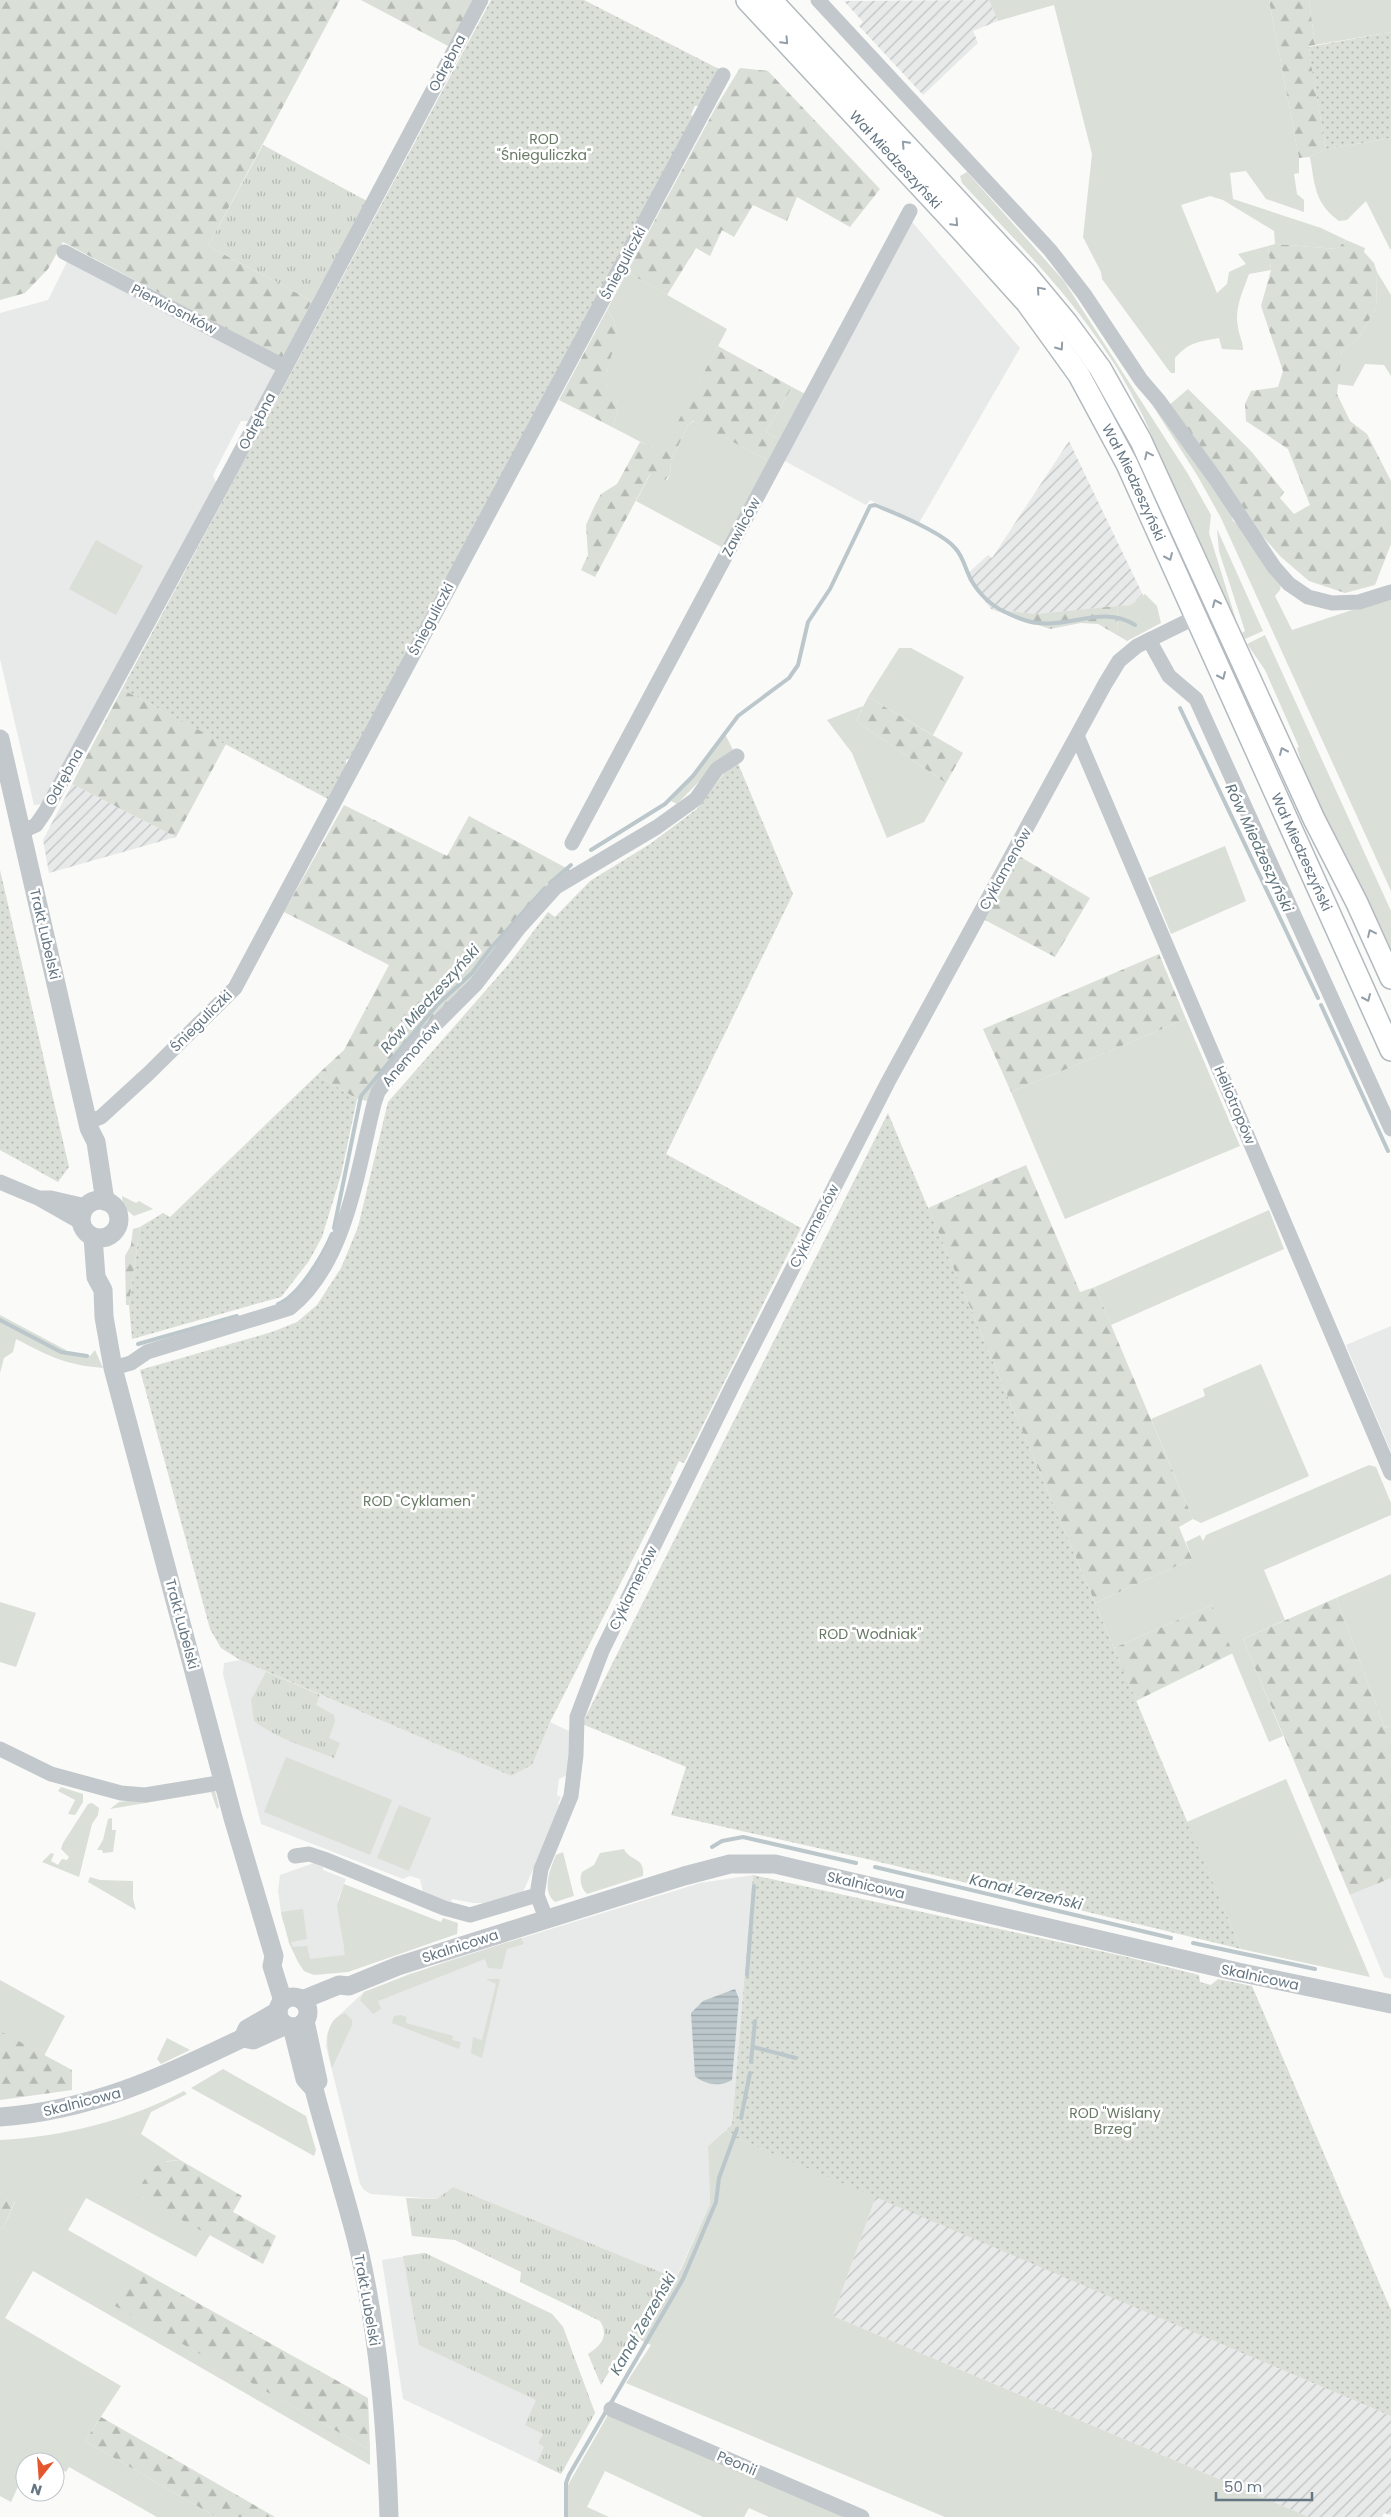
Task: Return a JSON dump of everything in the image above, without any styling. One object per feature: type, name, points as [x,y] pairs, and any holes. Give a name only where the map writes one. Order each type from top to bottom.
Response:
[{"type":"main road","name":"Wał Miedzeszyński","points":[[746,0],[998,269],[1052,335],[1088,389],[1110,430],[1196,617],[1391,1050]]},
{"type":"main road","name":"Wał Miedzeszyński","points":[[770,0],[1033,282],[1067,323],[1100,368],[1158,473],[1314,819],[1357,904],[1391,978]]},
{"type":"street","name":"Odrębna","points":[[21,832],[36,825],[45,812],[481,0]]},
{"type":"street","points":[[818,0],[1050,250],[1100,317],[1141,380],[1159,400],[1217,481],[1268,559],[1289,584],[1308,597],[1332,603],[1359,602],[1391,592]]},
{"type":"street","name":"Śnieguliczki","points":[[88,1125],[98,1120],[128,1092],[234,988],[723,75]]},
{"type":"street","name":"Zawilców","points":[[572,843],[910,211]]},
{"type":"street","name":"Pierwiosnków","points":[[64,252],[285,367]]},
{"type":"street","name":"Cyklamenów","points":[[537,1895],[541,1869],[571,1796],[576,1755],[577,1717],[602,1651],[733,1385],[888,1082],[1119,661],[1149,640],[1196,617]]},
{"type":"street","points":[[1149,640],[1169,676],[1196,699],[1391,1129]]},
{"type":"street","name":"Heliotropów","points":[[1078,738],[1391,1473]]},
{"type":"street","name":"Trakt Lubelski","points":[[0,739],[88,1125],[86,1143],[94,1218],[108,1282],[103,1290],[104,1317],[113,1368],[249,1876],[274,1956],[283,1963],[294,2012],[305,2079],[314,2089],[357,2244],[374,2332],[384,2420],[388,2517]]},
{"type":"street","name":"Anemonów","points":[[113,1368],[131,1363],[148,1352],[290,1308],[304,1297],[330,1260],[340,1238],[374,1104],[378,1092],[391,1074],[412,1048],[476,984],[519,928],[556,887],[657,827],[688,805],[696,799],[718,769],[737,756]]},
{"type":"street","points":[[0,1182],[38,1198],[51,1198],[94,1218]]},
{"type":"street","points":[[0,1749],[51,1774],[121,1793],[144,1795],[224,1782]]},
{"type":"street","points":[[295,1856],[309,1854],[324,1859],[444,1908],[470,1915],[537,1895],[546,1918]]},
{"type":"street","name":"Skalnicowa","points":[[0,2117],[28,2115],[88,2103],[113,2095],[164,2076],[244,2038],[247,2029],[294,2012],[339,1985],[349,1986],[398,1966],[546,1918],[730,1864],[775,1864],[1238,1972],[1391,2004]]},
{"type":"street","name":"Peonii","points":[[611,2409],[862,2517]]},
{"type":"shaded area","points":[[989,0],[998,21],[973,31],[978,43],[923,95],[859,26],[863,22],[844,1]]},
{"type":"shaded area","points":[[909,221],[913,223],[1020,348],[919,523],[870,500],[866,505],[781,459]]},
{"type":"shaded area","points":[[68,260],[277,370],[250,421],[241,421],[213,475],[216,483],[43,804],[34,805],[0,659],[0,313],[48,300]]},
{"type":"shaded area","points":[[1069,441],[1143,595],[1131,605],[1036,614],[991,609],[969,581],[967,574],[988,555],[992,558]]},
{"type":"shaded area","points":[[72,784],[176,837],[49,873],[43,840]]},
{"type":"shaded area","points":[[1391,1326],[1391,1452],[1346,1345]]},
{"type":"shaded area","points":[[240,1660],[511,1776],[532,1765],[550,1722],[573,1733],[569,1774],[559,1779],[557,1795],[561,1797],[558,1804],[561,1806],[523,1892],[485,1903],[452,1899],[451,1902],[441,1900],[423,1892],[420,1879],[410,1876],[403,1879],[261,1824],[223,1674],[224,1663]]},
{"type":"shaded area","points":[[314,1863],[323,1866],[323,1870],[346,1879],[338,1899],[343,1944],[347,1958],[298,1960],[282,1919],[278,1891],[280,1875]]},
{"type":"shaded area","points":[[753,1875],[732,2124],[708,2146],[710,2204],[677,2276],[668,2275],[453,2187],[437,2199],[371,2194],[364,2190],[360,2184],[326,2046],[327,2034],[333,2021],[364,1992],[447,1961],[700,1883]]},
{"type":"shaded area","points":[[1391,1878],[1391,1979],[1384,1977],[1350,1895]]},
{"type":"shaded area","points":[[735,1989],[739,1999],[732,2080],[723,2084],[708,2083],[695,2076],[691,2013],[703,2001]]},
{"type":"shaded area","points":[[876,2196],[1391,2416],[1391,2515],[1384,2513],[1382,2517],[1309,2517],[833,2316]]},
{"type":"shaded area","points":[[425,2253],[552,2314],[563,2327],[595,2413],[561,2474],[403,2399],[382,2260]]},
{"type":"green space","points":[[0,0],[340,0],[208,246],[312,301],[282,358],[63,242],[48,269],[25,293],[0,300]]},
{"type":"green space","points":[[361,0],[474,0],[450,47]]},
{"type":"green space","name":"ROD \"Śnieguliczka\"","points":[[491,0],[584,0],[719,69],[699,106],[695,106],[691,114],[693,118],[351,757],[346,760],[346,767],[328,799],[122,689]]},
{"type":"green space","points":[[989,0],[1269,0],[1299,158],[1299,173],[1294,174],[1297,194],[1304,200],[1304,212],[1266,199],[1246,171],[1230,173],[1233,199],[1321,228],[1346,240],[1337,249],[1275,244],[1274,231],[1223,200],[1210,196],[1181,205],[1217,293],[1227,284],[1229,272],[1246,264],[1238,254],[1268,246],[1271,270],[1249,274],[1238,307],[1237,320],[1243,350],[1222,349],[1219,338],[1194,344],[1175,358],[1175,373],[1171,373],[1102,279],[1101,272],[1083,237],[1092,154],[1054,5],[998,21]]},
{"type":"green space","points":[[1269,0],[1309,0],[1315,45],[1308,46],[1326,149],[1310,157],[1299,158]]},
{"type":"green space","points":[[1309,0],[1391,0],[1391,32],[1315,45]]},
{"type":"green space","points":[[1391,32],[1391,138],[1326,149],[1308,47]]},
{"type":"green space","points":[[740,68],[768,71],[880,189],[850,227],[797,197],[787,221],[753,205],[734,237],[722,230],[710,256],[696,248],[667,295],[627,272],[716,107]]},
{"type":"green space","points":[[1391,138],[1390,249],[1366,201],[1347,220],[1339,221],[1331,214],[1317,193],[1310,157],[1326,149]]},
{"type":"green space","points":[[263,145],[367,201],[312,301],[208,246]]},
{"type":"green space","points":[[967,172],[1064,281],[1188,474],[1211,515],[1209,533],[1236,620],[1234,623],[1143,416],[1122,376],[1091,330],[1057,286],[962,183],[960,176]]},
{"type":"green space","points":[[1346,240],[1365,248],[1364,252],[1374,263],[1377,272],[1376,308],[1358,339],[1342,350],[1337,394],[1350,421],[1367,434],[1391,481],[1391,544],[1375,585],[1345,593],[1309,581],[1281,557],[1258,531],[1168,406],[1188,389],[1251,451],[1284,492],[1280,498],[1294,514],[1310,505],[1288,449],[1246,421],[1245,404],[1251,391],[1278,387],[1283,371],[1261,306],[1271,270],[1268,246],[1275,244],[1337,249]]},
{"type":"green space","points":[[627,272],[727,329],[662,453],[612,427],[618,404],[608,387],[607,371],[616,336],[616,328],[607,310]]},
{"type":"green space","points":[[1377,272],[1391,295],[1391,376],[1384,365],[1365,364],[1353,386],[1337,384],[1342,350],[1358,339],[1376,308]]},
{"type":"green space","points":[[607,310],[614,320],[617,337],[607,371],[608,387],[618,403],[612,427],[559,400]]},
{"type":"green space","points":[[718,346],[792,387],[766,432],[782,441],[771,462],[693,421],[688,425],[671,461],[670,475],[665,480],[650,474],[595,577],[581,570],[588,555],[586,525],[601,494],[617,484],[640,442],[662,452]]},
{"type":"green space","points":[[792,387],[807,395],[782,441],[766,432]]},
{"type":"green space","points":[[1144,392],[1230,511],[1233,521],[1242,528],[1281,584],[1280,590],[1275,596],[1292,630],[1391,597],[1391,891],[1221,518],[1197,475]]},
{"type":"green space","points":[[694,421],[771,462],[725,549],[636,501],[651,473],[667,480],[670,475],[671,461],[688,425]]},
{"type":"green space","points":[[1217,529],[1263,631],[1245,639],[1242,633],[1245,631],[1219,551]]},
{"type":"green space","points":[[96,540],[143,566],[116,615],[69,589]]},
{"type":"green space","points":[[1145,594],[1157,606],[1161,623],[1127,641],[1117,635],[1118,606],[1131,605]]},
{"type":"green space","points":[[1118,606],[1117,635],[1098,624],[1081,623],[1050,629],[991,609],[1036,614]]},
{"type":"green space","points":[[1265,635],[1391,911],[1391,956],[1311,794],[1297,748],[1299,747],[1265,670],[1247,644]]},
{"type":"green space","points":[[899,648],[911,648],[964,677],[933,735],[868,697]]},
{"type":"green space","points":[[122,689],[226,744],[176,837],[72,784]]},
{"type":"green space","points":[[868,697],[963,753],[946,783],[856,721]]},
{"type":"green space","points":[[863,706],[856,721],[946,783],[924,822],[887,838],[852,753],[827,720]]},
{"type":"green space","points":[[725,734],[734,752],[715,765],[677,804],[671,801],[699,770]]},
{"type":"green space","name":"ROD \"Cyklamen\"","points":[[737,761],[793,894],[666,1154],[801,1228],[684,1463],[679,1461],[670,1479],[672,1482],[550,1722],[532,1765],[511,1776],[240,1660],[221,1648],[210,1629],[140,1370],[272,1332],[297,1322],[317,1305],[341,1268],[358,1227],[388,1102],[508,965],[548,912],[555,917],[590,881],[650,844],[698,808],[728,768]]},
{"type":"green space","points":[[344,805],[447,856],[469,816],[570,870],[551,884],[473,981],[368,1101],[357,1099],[317,1075],[344,1050],[389,965],[284,912]]},
{"type":"green space","points":[[1225,846],[1246,901],[1171,934],[1148,878]]},
{"type":"green space","points":[[1019,856],[1090,898],[1055,957],[985,920]]},
{"type":"green space","points":[[0,870],[69,1167],[58,1182],[0,1150]]},
{"type":"green space","points":[[1159,954],[1186,1019],[1011,1092],[983,1029]]},
{"type":"green space","points":[[1186,1019],[1240,1146],[1065,1219],[1011,1092]]},
{"type":"green space","points":[[317,1075],[357,1099],[341,1175],[322,1237],[309,1261],[281,1297],[132,1339],[129,1305],[140,1227],[163,1213],[170,1217]]},
{"type":"green space","name":"ROD \"Wodniak\"","points":[[888,1113],[1241,1949],[867,1859],[671,1815],[686,1767],[582,1724]]},
{"type":"green space","points":[[1026,1165],[1080,1292],[1095,1287],[1193,1519],[1179,1527],[1192,1559],[1095,1603],[928,1208]]},
{"type":"green space","points":[[122,1196],[136,1203],[139,1201],[153,1209],[134,1216],[123,1207]]},
{"type":"green space","points":[[1269,1210],[1284,1249],[1111,1325],[1095,1287]]},
{"type":"green space","points":[[140,1227],[129,1305],[126,1305],[125,1256],[131,1245],[133,1229]]},
{"type":"green space","points":[[0,1315],[66,1350],[66,1353],[90,1356],[95,1350],[103,1368],[78,1365],[58,1359],[16,1339],[13,1352],[4,1358],[0,1373]]},
{"type":"green space","points":[[1261,1364],[1309,1476],[1201,1523],[1193,1519],[1151,1419],[1205,1396],[1203,1389]]},
{"type":"green space","points":[[1369,1465],[1376,1467],[1391,1503],[1391,1515],[1264,1570],[1285,1620],[1243,1639],[1283,1736],[1269,1742],[1212,1605],[1114,1648],[1095,1603],[1192,1559],[1186,1542],[1200,1535],[1203,1541],[1206,1535]]},
{"type":"green space","points":[[1391,1574],[1391,1726],[1385,1728],[1336,1598]]},
{"type":"green space","points":[[1336,1598],[1385,1728],[1391,1726],[1391,1878],[1350,1895],[1243,1639]]},
{"type":"green space","points":[[0,1602],[36,1613],[16,1667],[0,1662]]},
{"type":"green space","points":[[1212,1605],[1233,1653],[1136,1701],[1114,1648]]},
{"type":"green space","points":[[266,1672],[320,1695],[316,1705],[334,1715],[335,1721],[329,1738],[340,1743],[334,1758],[282,1738],[254,1721],[251,1700]]},
{"type":"green space","points":[[286,1757],[392,1800],[370,1855],[264,1812]]},
{"type":"green space","points":[[1286,1779],[1370,1977],[1241,1949],[1187,1822]]},
{"type":"green space","points":[[61,1787],[83,1794],[83,1802],[75,1815],[68,1814],[75,1800],[58,1791]]},
{"type":"green space","points":[[209,1790],[215,1791],[219,1807],[217,1809],[211,1792],[110,1809],[119,1802]]},
{"type":"green space","points":[[92,1803],[99,1808],[98,1815],[92,1824],[79,1877],[42,1862],[51,1853],[54,1854],[51,1861],[58,1865],[62,1859],[67,1860],[69,1857],[61,1849],[63,1843],[88,1804]]},
{"type":"green space","points":[[399,1805],[431,1818],[409,1871],[377,1858]]},
{"type":"green space","points":[[112,1818],[112,1830],[116,1830],[113,1852],[103,1853],[102,1850],[97,1850],[103,1840],[108,1819]]},
{"type":"green space","points":[[624,1849],[642,1865],[643,1876],[587,1894],[581,1883],[582,1872],[594,1865],[600,1853]]},
{"type":"green space","points":[[563,1852],[574,1896],[555,1902],[548,1892],[548,1880],[556,1855]]},
{"type":"green space","name":"ROD \"Wiślany Brzeg\"","points":[[753,1875],[1123,1956],[1199,1975],[1200,1982],[1211,1985],[1218,1979],[1252,1986],[1391,2310],[1391,2416],[734,2137],[726,2130],[732,2124]]},
{"type":"green space","points":[[90,1877],[100,1880],[133,1881],[133,1899],[136,1910],[88,1882]]},
{"type":"green space","points":[[344,1884],[441,1922],[443,1918],[458,1923],[457,1934],[348,1972],[314,1975],[304,1971],[289,1943],[281,1912],[303,1909],[307,1939],[291,1942],[293,1947],[307,1946],[310,1959],[345,1955],[337,1905]]},
{"type":"green space","points":[[521,1938],[524,1944],[507,1949],[502,1969],[488,1968],[485,1959],[378,2001],[381,2009],[373,2014],[360,2000],[364,1992],[410,1974]]},
{"type":"green space","points":[[486,1979],[500,1979],[482,2058],[471,2053],[473,2037],[482,2040],[496,1984]]},
{"type":"green space","points":[[0,1980],[65,2016],[44,2056],[0,2031]]},
{"type":"green space","points":[[345,2013],[352,2020],[352,2025],[332,2068],[328,2045],[329,2029],[337,2017]]},
{"type":"green space","points":[[401,2015],[406,2017],[406,2023],[453,2036],[452,2040],[461,2042],[459,2049],[392,2023],[394,2016]]},
{"type":"green space","points":[[0,2031],[72,2070],[72,2090],[0,2100]]},
{"type":"green space","points":[[167,2038],[190,2050],[161,2064],[157,2059]]},
{"type":"green space","points":[[223,2069],[306,2116],[316,2150],[314,2156],[191,2088]]},
{"type":"green space","points":[[184,2091],[187,2094],[151,2112],[141,2134],[180,2160],[167,2161],[143,2198],[210,2235],[196,2257],[86,2198],[68,2230],[137,2269],[116,2306],[370,2450],[370,2465],[33,2271],[5,2318],[121,2386],[85,2441],[216,2517],[157,2517],[69,2467],[65,2471],[65,2452],[15,2452],[15,2493],[11,2502],[0,2496],[0,2228],[3,2229],[15,2202],[0,2193],[0,2140],[71,2131],[118,2118]]},
{"type":"green space","points":[[726,2130],[734,2137],[876,2196],[833,2316],[1309,2517],[945,2517],[626,2383],[651,2345],[631,2336],[668,2275],[677,2276],[681,2269],[710,2204],[708,2146]]},
{"type":"green space","points":[[180,2160],[242,2196],[233,2212],[276,2236],[263,2264],[143,2199],[146,2192],[139,2188],[147,2175],[159,2164]]},
{"type":"green space","points":[[453,2187],[668,2275],[601,2385],[588,2354],[603,2340],[604,2331],[600,2321],[520,2282],[521,2272],[455,2240],[412,2236],[406,2198],[437,2199]]},
{"type":"green space","points":[[0,2193],[15,2201],[3,2229],[0,2228]]},
{"type":"green space","points":[[425,2253],[552,2314],[563,2327],[595,2413],[561,2474],[537,2462],[544,2447],[538,2443],[543,2434],[525,2425],[536,2400],[419,2345],[403,2256]]},
{"type":"green space","points":[[137,2269],[368,2398],[370,2450],[115,2306]]},
{"type":"green space","points":[[609,2413],[850,2517],[769,2517],[749,2508],[744,2517],[703,2517],[605,2471],[587,2507],[609,2517],[568,2517],[568,2485]]},
{"type":"green space","points":[[101,2417],[275,2517],[216,2517],[85,2441]]},
{"type":"waterway","name":"Rów Miedzeszyński","points":[[591,850],[665,804],[693,776],[738,716],[789,678],[798,665],[808,622],[830,589],[870,506],[875,505],[906,518],[929,529],[949,542],[959,553],[970,578],[982,595],[993,605],[1013,616],[1034,622],[1051,623],[1112,617],[1123,619],[1135,625]]},
{"type":"waterway","name":"Rów Miedzeszyński","points":[[1180,708],[1318,998]]},
{"type":"waterway","name":"Rów Miedzeszyński","points":[[550,883],[571,865]]},
{"type":"waterway","name":"Rów Miedzeszyński","points":[[334,1228],[361,1096],[438,1004],[472,973],[490,949],[545,888]]},
{"type":"waterway","name":"Rów Miedzeszyński","points":[[1321,1005],[1388,1151]]},
{"type":"waterway","name":"Rów Miedzeszyński","points":[[278,1304],[286,1300],[302,1284],[323,1253],[332,1234]]},
{"type":"waterway","name":"Rów Miedzeszyński","points":[[138,1344],[237,1316]]},
{"type":"waterway","name":"Rów Miedzeszyński","points":[[0,1320],[61,1352],[87,1356]]},
{"type":"waterway","name":"Kanał Zerzeński","points":[[712,1847],[722,1841],[743,1837],[856,1863]]},
{"type":"waterway","name":"Kanał Zerzeński","points":[[875,1867],[1171,1938]]},
{"type":"waterway","name":"Kanał Zerzeński","points":[[747,1975],[754,1886]]},
{"type":"waterway","name":"Kanał Zerzeński","points":[[1193,1943],[1315,1969]]},
{"type":"waterway","name":"Kanał Zerzeński","points":[[751,2062],[755,2021]]},
{"type":"waterway","name":"Kanał Zerzeński","points":[[753,2047],[796,2058]]},
{"type":"waterway","name":"Kanał Zerzeński","points":[[741,2118],[750,2073]]},
{"type":"waterway","name":"Kanał Zerzeński","points":[[734,2137],[737,2129]]},
{"type":"waterway","name":"Kanał Zerzeński","points":[[566,2517],[566,2483],[569,2475],[683,2279],[716,2202],[719,2178],[734,2137]]}]
